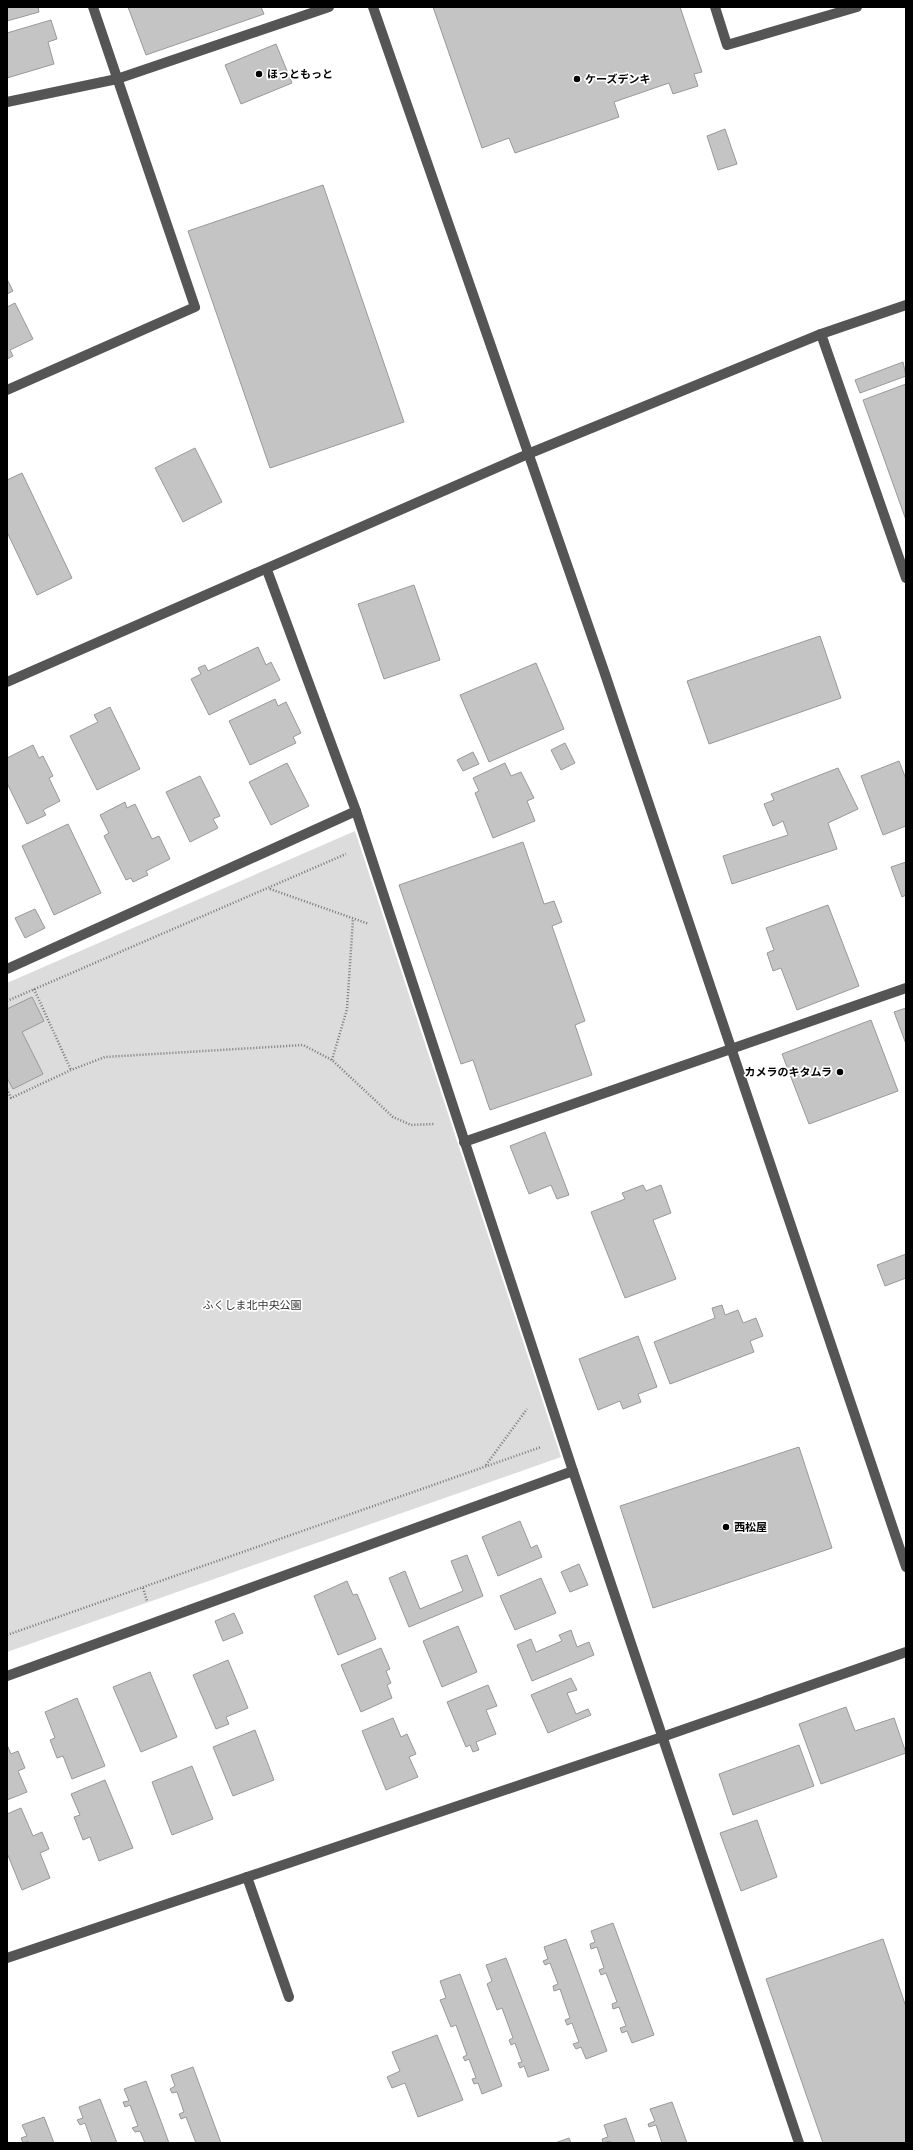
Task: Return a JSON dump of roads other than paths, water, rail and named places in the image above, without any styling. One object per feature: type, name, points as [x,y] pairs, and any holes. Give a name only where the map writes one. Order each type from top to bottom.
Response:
[{"type":"street","points":[[7,390],[195,307],[93,7]]},
{"type":"street","points":[[7,102],[117,79],[329,7]]},
{"type":"street","points":[[373,7],[607,679],[906,1567]]},
{"type":"street","points":[[715,7],[727,45],[857,7]]},
{"type":"street","points":[[7,682],[267,570],[528,454],[821,334],[906,305]]},
{"type":"street","points":[[821,334],[906,578]]},
{"type":"street","points":[[267,570],[356,811],[573,1471],[799,2143]]},
{"type":"street","points":[[7,969],[356,811]]},
{"type":"street","points":[[464,1142],[906,988]]},
{"type":"street","points":[[7,1676],[573,1471]]},
{"type":"street","points":[[7,1958],[662,1737],[906,1652]]},
{"type":"street","points":[[247,1877],[289,1997]]},
{"type":"place","name":"ほっともっと","points":[[259,74]]},
{"type":"place","name":"ケーズデンキ","points":[[577,79]]},
{"type":"place","name":"カメラのキタムラ","points":[[840,1072]]},
{"type":"place","name":"西松屋","points":[[726,1527]]},
{"type":"park label","name":"ふくしま北中央公園","points":[[252,1305]]}]
